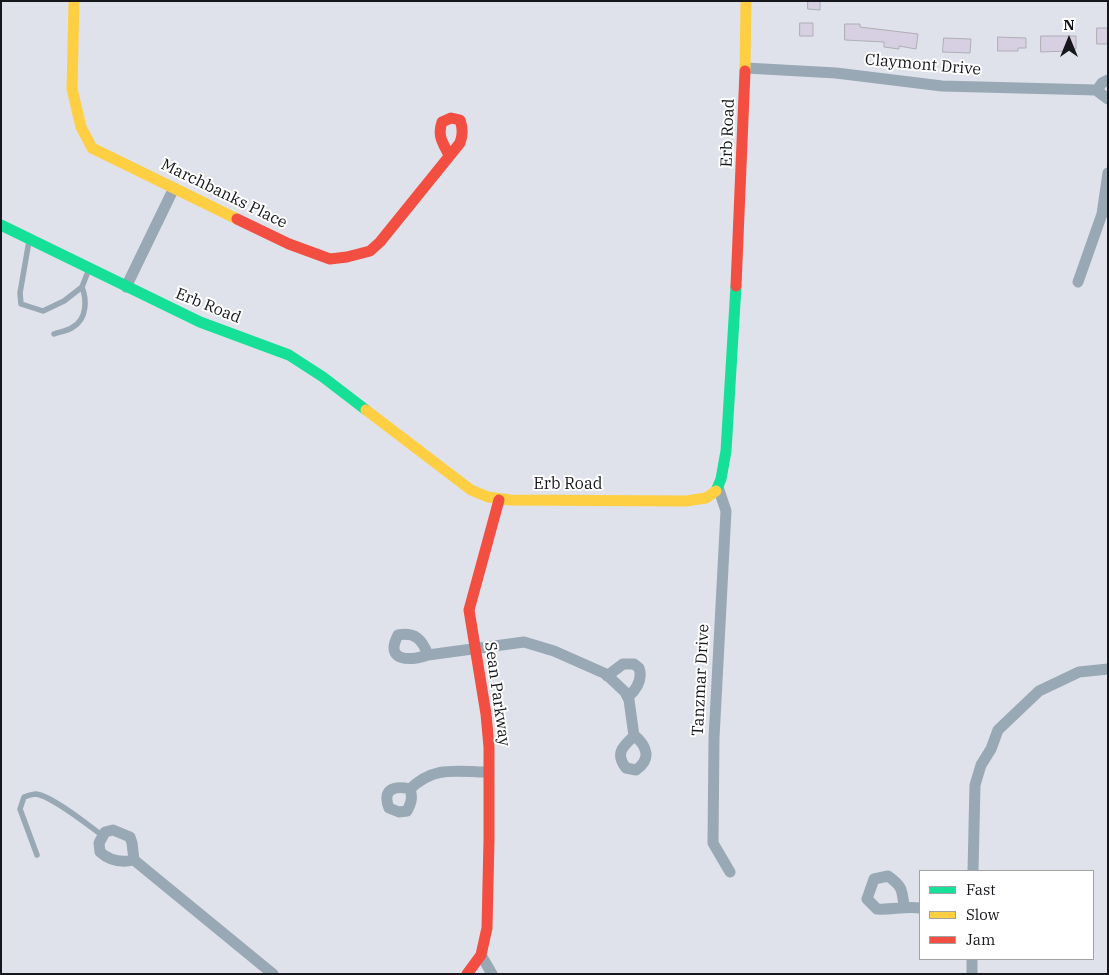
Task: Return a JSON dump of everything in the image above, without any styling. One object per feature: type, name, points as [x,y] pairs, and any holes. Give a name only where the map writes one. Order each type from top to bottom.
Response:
[{"type":"street","name":"Marchbanks Place","points":[[74,1],[72,89],[81,127],[92,148],[289,244],[330,259],[370,251],[380,242],[449,155]]},
{"type":"street","name":"Erb Road","points":[[1,225],[200,322],[289,354],[331,383],[481,496],[499,500],[693,501],[709,496],[718,488],[723,471],[728,425],[743,174],[746,1]]},
{"type":"street","name":"Claymont Drive","points":[[746,68],[836,73],[942,86],[1097,90]]},
{"type":"street","points":[[1108,80],[1102,83],[1097,90],[1108,99]]},
{"type":"street","points":[[1078,282],[1102,214],[1108,173]]},
{"type":"street","points":[[126,287],[174,188]]},
{"type":"street","name":"Tanzmar Drive","points":[[718,488],[726,510],[714,738],[713,843],[730,872]]},
{"type":"street","name":"Sean Parkway","points":[[468,974],[481,956],[487,928],[489,840],[489,747],[486,714],[469,610],[499,500]]},
{"type":"street","points":[[428,655],[524,642],[554,651],[607,676],[625,692],[628,697],[634,734]]},
{"type":"street","points":[[607,676],[623,664],[634,664],[639,668],[641,675],[639,683],[635,691],[628,697]]},
{"type":"street","points":[[973,870],[975,785],[998,730],[1039,691],[1079,672],[1108,670]]},
{"type":"street","points":[[410,789],[418,781],[438,771],[488,772]]},
{"type":"street","points":[[134,860],[125,862],[108,859],[100,852],[99,843],[105,832],[113,830],[130,837],[134,860],[273,974]]},
{"type":"street","points":[[904,906],[919,908]]},
{"type":"street","points":[[481,956],[492,974]]},
{"type":"street","points":[[972,960],[972,974]]},
{"type":"lane","points":[[29,239],[20,293],[20,304],[43,311],[64,301],[82,287],[90,269]]},
{"type":"lane","points":[[54,334],[73,327],[82,318],[85,305],[82,287]]},
{"type":"lane","points":[[37,855],[20,809],[24,797],[35,794],[47,798],[103,836]]},
{"type":"building","points":[[808,1],[820,1],[820,10],[808,9]]},
{"type":"building","points":[[800,23],[813,23],[813,36],[800,36]]},
{"type":"building","points":[[845,24],[860,24],[860,27],[918,34],[916,49],[899,46],[899,49],[884,47],[884,42],[845,40]]},
{"type":"building","points":[[1097,28],[1108,28],[1108,44],[1097,44]]},
{"type":"building","points":[[1041,36],[1076,36],[1076,49],[1041,52]]},
{"type":"building","points":[[998,37],[1026,38],[1026,48],[1018,48],[1018,51],[998,51]]},
{"type":"building","points":[[944,38],[971,39],[970,53],[943,52]]},
{"type":"traffic: fast","points":[[1,225],[200,322],[289,355],[323,377],[366,410]]},
{"type":"traffic: fast","points":[[716,491],[721,479],[726,451],[736,286]]},
{"type":"traffic: slow","points":[[74,1],[72,89],[81,127],[92,148],[237,219]]},
{"type":"traffic: slow","points":[[745,71],[746,1]]},
{"type":"traffic: slow","points":[[366,410],[471,490],[488,497],[510,500],[686,501],[706,498],[716,491]]},
{"type":"traffic: jam","points":[[736,286],[745,71]]},
{"type":"traffic: jam","points":[[237,219],[289,244],[330,259],[370,251],[380,242],[460,143],[462,137],[460,120],[451,118],[442,122],[440,131],[441,139],[449,155]]},
{"type":"traffic: jam","points":[[467,974],[481,955],[487,928],[489,840],[489,747],[486,714],[469,610],[499,500]]}]
